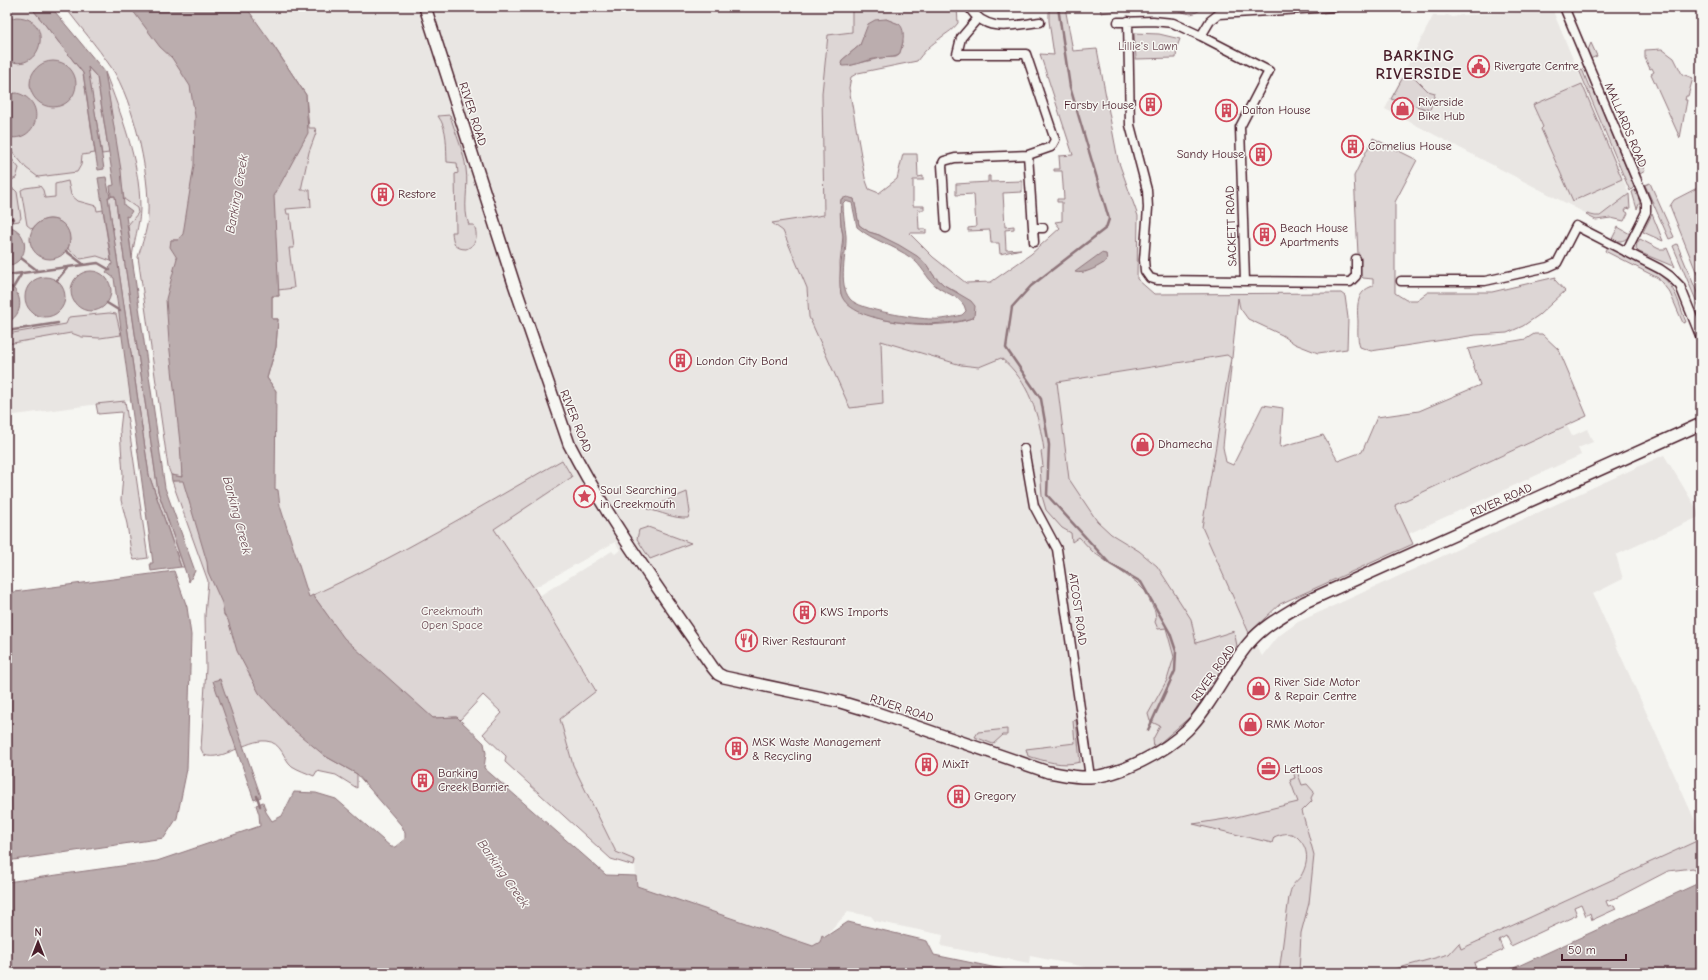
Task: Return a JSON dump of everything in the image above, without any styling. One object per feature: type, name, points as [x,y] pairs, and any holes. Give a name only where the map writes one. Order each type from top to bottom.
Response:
[{"type":"street","name":"RIVER ROAD","points":[[425,7],[514,284],[569,444],[583,470],[625,538],[713,668],[718,674],[724,677],[837,701],[878,713],[1048,772],[1069,776],[1090,777],[1114,771],[1139,763],[1163,750],[1187,730],[1206,706],[1249,643],[1268,625],[1305,602],[1701,424]]},
{"type":"street","points":[[969,7],[978,18],[986,24],[994,26],[1008,26],[1040,22]]},
{"type":"street","points":[[1118,22],[1165,22],[1187,29],[1201,36],[1210,21],[1219,14],[1335,7]]},
{"type":"street","name":"MALLARDS ROAD","points":[[1564,7],[1646,202],[1646,212],[1626,252]]},
{"type":"street","points":[[946,228],[942,165],[944,161],[955,158],[1028,156],[1051,148],[1055,140],[1026,54],[957,54],[960,38],[978,18]]},
{"type":"street","points":[[1128,21],[1130,125],[1147,190],[1148,208],[1144,271],[1150,278],[1156,280],[1245,282]]},
{"type":"street","name":"SACKETT ROAD","points":[[1201,36],[1269,71],[1240,127],[1245,282],[1350,282],[1356,276],[1356,259]]},
{"type":"street","points":[[1028,156],[1034,242]]},
{"type":"street","points":[[1400,281],[1485,281],[1548,267],[1557,263],[1576,226],[1660,269],[1677,282],[1701,338]]},
{"type":"street","points":[[1034,228],[1043,228]]},
{"type":"street","name":"ATCOST ROAD","points":[[1024,449],[1034,506],[1057,549],[1090,777]]},
{"type":"shaded area","points":[[7,7],[51,7],[105,72],[124,199],[137,208],[138,212],[128,226],[153,397],[7,416]]},
{"type":"shaded area","points":[[246,7],[852,7],[853,32],[828,35],[822,93],[824,215],[773,224],[783,231],[807,288],[809,317],[883,404],[881,341],[961,365],[979,367],[1001,358],[1009,364],[1027,389],[1057,382],[1227,355],[1231,358],[1202,527],[1249,633],[1262,656],[1276,638],[1298,622],[1664,455],[1701,516],[1616,555],[1623,579],[1593,594],[1701,834],[1701,839],[1461,949],[1459,944],[1450,954],[1385,973],[1088,973],[1085,967],[1030,956],[1029,963],[941,946],[943,935],[875,921],[871,916],[848,912],[820,942],[813,946],[636,886],[635,860],[616,852],[573,765],[560,719],[596,690],[539,596],[612,551],[615,554],[620,550],[615,542],[534,588],[494,529],[572,477],[563,460],[404,550],[309,597],[280,506],[278,490],[275,489],[276,391],[267,378],[276,347],[278,319],[272,319],[272,296],[278,296],[274,196],[309,129],[306,95]]},
{"type":"shaded area","points":[[1553,11],[1629,194],[1598,216],[1587,214],[1385,109],[1433,16],[1447,15],[1453,17],[1462,15]]},
{"type":"shaded area","points":[[1567,426],[1572,436],[1587,429],[1593,442],[1578,448],[1581,455],[1408,534],[1395,505]]},
{"type":"green space","points":[[7,7],[31,7],[83,73],[95,153],[82,155],[81,165],[77,172],[38,177],[26,168],[7,145]]},
{"type":"green space","points":[[65,7],[165,7],[195,66],[206,214],[178,240],[171,240],[178,258],[182,477],[171,475],[168,467],[138,257],[147,225],[148,208],[147,188],[140,143],[127,100],[111,67]]},
{"type":"green space","points":[[852,7],[957,7],[958,23],[929,47],[917,61],[858,73],[851,77],[849,88],[865,178],[869,189],[879,193],[897,179],[903,154],[917,154],[918,177],[923,176],[923,180],[913,180],[913,206],[924,206],[924,210],[918,210],[919,229],[926,229],[926,233],[909,233],[933,257],[966,283],[991,282],[1031,254],[1060,228],[1055,222],[1062,221],[1062,202],[1057,202],[1057,199],[1064,199],[1062,171],[1054,171],[1054,169],[1060,169],[1059,156],[1073,155],[1040,54],[1054,55],[1049,21],[1049,7],[1065,7],[1073,51],[1097,49],[1118,160],[1138,216],[1137,279],[1154,294],[1341,293],[1345,296],[1348,318],[1347,349],[1318,353],[1295,344],[1282,335],[1248,319],[1240,308],[1238,298],[1223,447],[1226,462],[1233,465],[1263,405],[1283,408],[1280,447],[1323,435],[1338,461],[1362,452],[1377,417],[1419,411],[1480,385],[1468,349],[1526,339],[1534,334],[1542,334],[1559,350],[1587,416],[1395,505],[1413,544],[1280,604],[1249,633],[1202,527],[1231,358],[1227,355],[1057,382],[1069,479],[1097,521],[1111,534],[1139,551],[1157,566],[1191,619],[1196,643],[1234,631],[1237,646],[1191,716],[1154,748],[1153,739],[1160,726],[1150,721],[1148,714],[1167,680],[1174,657],[1166,628],[1158,629],[1155,622],[1155,611],[1145,591],[1136,582],[1093,552],[1079,537],[1072,542],[1071,533],[1062,528],[1046,510],[1042,496],[1040,467],[1043,466],[1041,451],[1044,450],[1039,424],[1036,412],[1026,388],[1011,367],[1001,358],[979,367],[961,365],[881,341],[883,404],[850,408],[809,317],[807,288],[783,231],[772,223],[824,215],[822,93],[828,35],[852,32]],"holes":[[[886,19],[898,24],[903,42],[899,55],[896,57],[880,58],[848,66],[842,60],[860,45],[864,37]],[[854,199],[859,225],[869,232],[879,235],[926,264],[934,276],[944,285],[957,292],[974,317],[948,324],[916,324],[884,320],[870,316],[854,307],[841,294],[840,263],[843,236],[841,225],[841,200]],[[1106,254],[1104,263],[1085,272]]]},
{"type":"green space","points":[[1100,7],[1140,7],[1101,13]]},
{"type":"green space","points":[[1176,7],[1204,7],[1191,14],[1176,10]]},
{"type":"green space","points":[[249,27],[273,45],[306,95],[309,128],[315,128],[316,133],[309,152],[301,190],[310,190],[311,207],[286,209],[287,214],[290,214],[294,248],[289,248],[294,288],[278,290],[279,296],[272,296],[272,319],[278,319],[276,347],[267,378],[276,391],[267,416]]},
{"type":"green space","name":"Lillie's Lawn","points":[[1134,33],[1159,34],[1180,39],[1177,47],[1176,58],[1136,59]]},
{"type":"green space","points":[[1591,43],[1597,56],[1590,59],[1587,52]]},
{"type":"green space","points":[[1662,49],[1674,58],[1682,74],[1693,78],[1688,96],[1686,96],[1685,100],[1687,100],[1680,138],[1651,74],[1654,72],[1652,68],[1650,69],[1645,58],[1645,50]]},
{"type":"green space","points":[[87,66],[97,77],[109,153],[102,154]]},
{"type":"green space","points":[[1582,69],[1590,89],[1594,89],[1634,187],[1630,191],[1579,70]]},
{"type":"green space","points":[[1407,70],[1428,91],[1435,93],[1430,110],[1391,99]]},
{"type":"green space","points":[[105,72],[128,138],[137,173],[140,214],[132,260],[128,225],[138,213],[137,208],[124,199]]},
{"type":"green space","points":[[1582,84],[1622,179],[1573,201],[1541,129],[1543,127],[1533,105]]},
{"type":"green space","points":[[450,115],[465,162],[467,176],[467,218],[469,225],[474,225],[476,232],[476,239],[470,247],[466,249],[459,248],[453,239],[452,232],[456,232],[455,174],[458,173],[457,163],[447,162],[445,132],[438,116]]},
{"type":"green space","points":[[1373,138],[1417,160],[1395,202],[1395,293],[1406,300],[1417,300],[1428,292],[1492,292],[1556,277],[1555,280],[1565,291],[1539,315],[1523,326],[1507,333],[1476,335],[1371,351],[1360,347],[1358,341],[1358,305],[1363,292],[1367,288],[1373,286],[1373,279],[1363,278],[1359,273],[1354,176]]},
{"type":"green space","points":[[7,153],[19,168],[16,178],[7,182]]},
{"type":"green space","points":[[1637,153],[1645,171],[1640,174],[1634,158]]},
{"type":"green space","points":[[988,176],[990,176],[990,182],[1022,181],[1022,192],[1003,193],[1005,227],[1014,226],[1014,229],[1005,230],[1006,250],[1021,249],[1000,254],[999,243],[991,243],[990,230],[968,231],[968,228],[976,227],[974,194],[956,195],[956,184],[988,182]]},
{"type":"green space","points":[[68,181],[71,195],[78,201],[96,206],[97,211],[103,210],[111,261],[97,256],[81,259],[68,249],[70,240],[69,233],[65,226],[53,219],[46,219],[32,229],[27,225],[21,190],[40,186],[43,190],[45,198],[55,197],[55,184]]},
{"type":"green space","points":[[1650,183],[1674,237],[1669,239],[1645,185]]},
{"type":"green space","points":[[1701,186],[1701,284],[1670,206],[1674,200]]},
{"type":"green space","points":[[14,189],[17,192],[21,218],[19,221],[7,223],[7,190]]},
{"type":"green space","points":[[1635,190],[1640,202],[1637,209],[1632,192]]},
{"type":"green space","points":[[1629,194],[1630,209],[1627,208],[1625,211],[1628,213],[1624,221],[1611,218],[1596,220],[1586,215],[1600,216]]},
{"type":"green space","points":[[115,196],[158,491],[184,567],[181,567],[149,475],[108,197]]},
{"type":"green space","points":[[1652,214],[1663,241],[1643,232]]},
{"type":"green space","points":[[1618,227],[1630,234],[1625,240],[1618,241],[1612,239]]},
{"type":"green space","points":[[1640,239],[1659,249],[1667,248],[1675,267],[1639,252],[1636,249],[1637,243]]},
{"type":"green space","points":[[1677,244],[1701,302],[1701,312],[1673,246]]},
{"type":"green space","points":[[1607,247],[1641,263],[1665,279],[1675,294],[1686,322],[1683,323],[1670,293],[1658,278],[1605,251]]},
{"type":"green space","points":[[109,313],[116,314],[121,335],[100,338],[82,337],[71,333],[7,344],[7,334],[66,324],[69,317]]},
{"type":"green space","points":[[125,401],[148,558],[134,560],[131,552],[127,524],[121,500],[123,475],[120,430],[122,412],[98,414],[96,404]]},
{"type":"green space","name":"Creekmouth Open Space","points":[[562,460],[572,477],[494,529],[534,588],[596,691],[560,719],[573,765],[616,852],[635,860],[634,866],[611,859],[505,762],[506,756],[483,734],[502,713],[483,695],[460,720],[456,717],[433,718],[372,696],[324,611],[313,595],[408,548]]},
{"type":"green space","points":[[185,479],[325,756],[357,774],[357,788],[336,775],[317,771],[314,776],[292,766],[276,744],[271,742],[258,741],[227,753],[211,756],[204,755],[201,749],[206,668],[205,615],[208,581],[172,481]]},
{"type":"green space","points":[[687,492],[690,512],[688,518],[673,516],[647,509]]},
{"type":"green space","points":[[648,527],[691,543],[650,559],[637,539],[639,530]]},
{"type":"green space","points":[[1076,720],[1080,762],[1060,764],[1028,756],[1026,749],[1075,743],[1073,721]]},
{"type":"green space","points":[[1007,729],[1007,735],[1003,735],[993,744],[975,737],[978,732]]},
{"type":"green space","points":[[1296,769],[1302,785],[1307,784],[1314,792],[1311,798],[1312,801],[1302,811],[1314,855],[1309,903],[1301,933],[1299,973],[1279,973],[1289,897],[1292,886],[1304,871],[1306,850],[1304,846],[1297,837],[1291,834],[1283,834],[1274,837],[1272,843],[1193,824],[1232,818],[1298,802],[1290,780],[1295,778],[1293,771]]},
{"type":"green space","points":[[1701,839],[1701,869],[1695,872],[1693,868],[1668,871],[1618,897],[1606,901],[1608,906],[1614,905],[1616,909],[1592,920],[1590,913],[1586,916],[1581,904],[1574,907],[1577,915],[1511,946],[1506,936],[1499,940],[1503,950],[1474,963],[1477,972],[1392,973],[1392,970],[1449,954],[1459,943],[1461,949]]},
{"type":"water","points":[[31,7],[51,7],[105,72],[121,170],[124,205],[132,211],[128,217],[126,216],[165,488],[195,571],[189,582],[158,491],[115,196],[111,196],[110,186],[114,185],[97,77],[88,67],[104,169],[98,170],[83,73]]},
{"type":"water","name":"Barking Creek","points":[[130,7],[246,7],[306,95],[308,133],[274,196],[279,296],[272,296],[272,319],[278,319],[276,347],[267,378],[276,391],[275,489],[278,490],[280,506],[309,597],[313,595],[344,638],[433,718],[457,717],[484,743],[486,753],[484,768],[606,875],[636,876],[637,886],[813,946],[820,942],[822,935],[825,937],[848,922],[927,941],[934,955],[1021,973],[7,973],[7,882],[157,861],[260,826],[259,814],[256,805],[263,802],[266,812],[272,821],[282,816],[294,792],[316,793],[336,799],[391,847],[395,847],[405,839],[405,832],[401,825],[357,774],[325,756],[289,726],[259,693],[237,651],[228,620],[224,615],[222,603],[208,572],[207,562],[183,481],[172,481],[171,475],[182,477],[166,299],[177,258],[170,247],[171,240],[178,240],[183,234],[194,165],[195,116],[190,86],[172,58],[160,47]]},
{"type":"water","points":[[16,17],[29,20],[36,26],[40,35],[40,44],[36,53],[29,60],[19,63],[7,60],[7,20]]},
{"type":"water","points":[[886,19],[899,24],[903,30],[902,44],[899,55],[843,66],[841,64],[842,60],[860,45],[868,24],[875,20]]},
{"type":"water","points":[[53,61],[66,65],[72,71],[76,84],[72,97],[66,103],[53,107],[40,103],[34,97],[30,84],[34,71],[40,65]]},
{"type":"water","points":[[17,93],[27,97],[33,104],[36,112],[35,121],[32,128],[26,134],[18,137],[7,137],[7,94]]},
{"type":"water","points":[[106,177],[149,475],[181,567],[151,571],[150,563],[153,563],[114,278],[106,272],[112,264],[98,178]]},
{"type":"water","points":[[847,197],[854,199],[859,225],[869,232],[879,235],[899,245],[917,256],[944,285],[971,301],[975,306],[974,317],[961,321],[944,323],[923,324],[902,322],[880,319],[862,313],[848,305],[841,294],[840,287],[843,243],[840,215],[841,199]],"holes":[[[845,201],[852,203],[857,227],[863,232],[898,250],[915,261],[936,286],[962,302],[966,311],[962,315],[947,318],[925,319],[902,316],[864,307],[850,299],[846,292],[843,277],[846,243],[843,203]]]},
{"type":"water","points":[[54,219],[61,222],[67,228],[70,239],[69,247],[61,256],[54,259],[46,259],[39,256],[31,247],[30,235],[33,228],[42,220]]},
{"type":"water","points":[[7,226],[20,233],[25,246],[24,253],[20,259],[7,266]]},
{"type":"water","points":[[1101,253],[1106,254],[1107,260],[1097,267],[1087,271],[1079,273],[1075,272]]},
{"type":"water","points":[[95,271],[102,274],[108,280],[111,291],[110,299],[102,308],[95,311],[87,311],[80,308],[72,299],[71,287],[74,280],[83,272]]},
{"type":"water","points":[[49,277],[56,280],[62,286],[65,297],[64,305],[56,314],[49,317],[41,317],[34,314],[26,305],[25,293],[28,286],[37,278]]},
{"type":"water","points":[[7,284],[17,292],[20,304],[17,315],[7,322]]},
{"type":"water","points":[[174,571],[187,607],[191,635],[187,769],[177,818],[164,838],[7,861],[7,593]]},
{"type":"water","points":[[220,679],[261,797],[254,800],[213,681]]},
{"type":"water","points":[[1701,882],[1701,973],[1503,973]]},
{"type":"waterway","points":[[1058,7],[1070,87],[1109,219],[1106,228],[1031,286],[1012,307],[1006,348],[1041,399],[1049,445],[1047,495],[1110,564],[1141,582],[1170,633],[1176,651],[1175,671],[1148,730]]},
{"type":"waterway","points":[[7,217],[14,219]]},
{"type":"waterway","points":[[66,251],[83,264]]},
{"type":"waterway","points":[[21,258],[38,271]]},
{"type":"waterway","points":[[7,275],[98,263],[110,270]]},
{"type":"waterway","points":[[57,280],[68,267]]},
{"type":"waterway","points":[[13,288],[22,273]]},
{"type":"waterway","points":[[107,303],[120,311]]},
{"type":"waterway","points":[[7,331],[58,323]]},
{"type":"waterway","points":[[257,796],[260,806]]},
{"type":"place","name":"Rivergate Centre","points":[[1479,66]]},
{"type":"place","name":"Farsby House","points":[[1150,105]]},
{"type":"place","name":"Riverside Bike Hub","points":[[1402,109]]},
{"type":"place","name":"Dalton House","points":[[1227,110]]},
{"type":"place","name":"Cornelius House","points":[[1352,146]]},
{"type":"place","name":"Sandy House","points":[[1260,154]]},
{"type":"place","name":"Restore","points":[[383,194]]},
{"type":"place","name":"Beach House Apartments","points":[[1265,235]]},
{"type":"place","name":"London City Bond","points":[[680,361]]},
{"type":"place","name":"Dhamecha","points":[[1143,444]]},
{"type":"place","name":"Soul Searching in Creekmouth","points":[[585,497]]},
{"type":"place","name":"KWS Imports","points":[[804,612]]},
{"type":"place","name":"River Restaurant","points":[[746,641]]},
{"type":"place","name":"River Side Motor & Repair Centre","points":[[1258,689]]},
{"type":"place","name":"RMK Motor","points":[[1250,724]]},
{"type":"place","name":"MSK Waste Management & Recycling","points":[[736,749]]},
{"type":"place","name":"MixIt","points":[[927,764]]},
{"type":"place","name":"LetLoos","points":[[1269,769]]},
{"type":"place","name":"Barking Creek Barrier","points":[[422,780]]},
{"type":"place","name":"Gregory","points":[[958,796]]},
{"type":"district","name":"BARKING RIVERSIDE","points":[[1419,64]]}]
